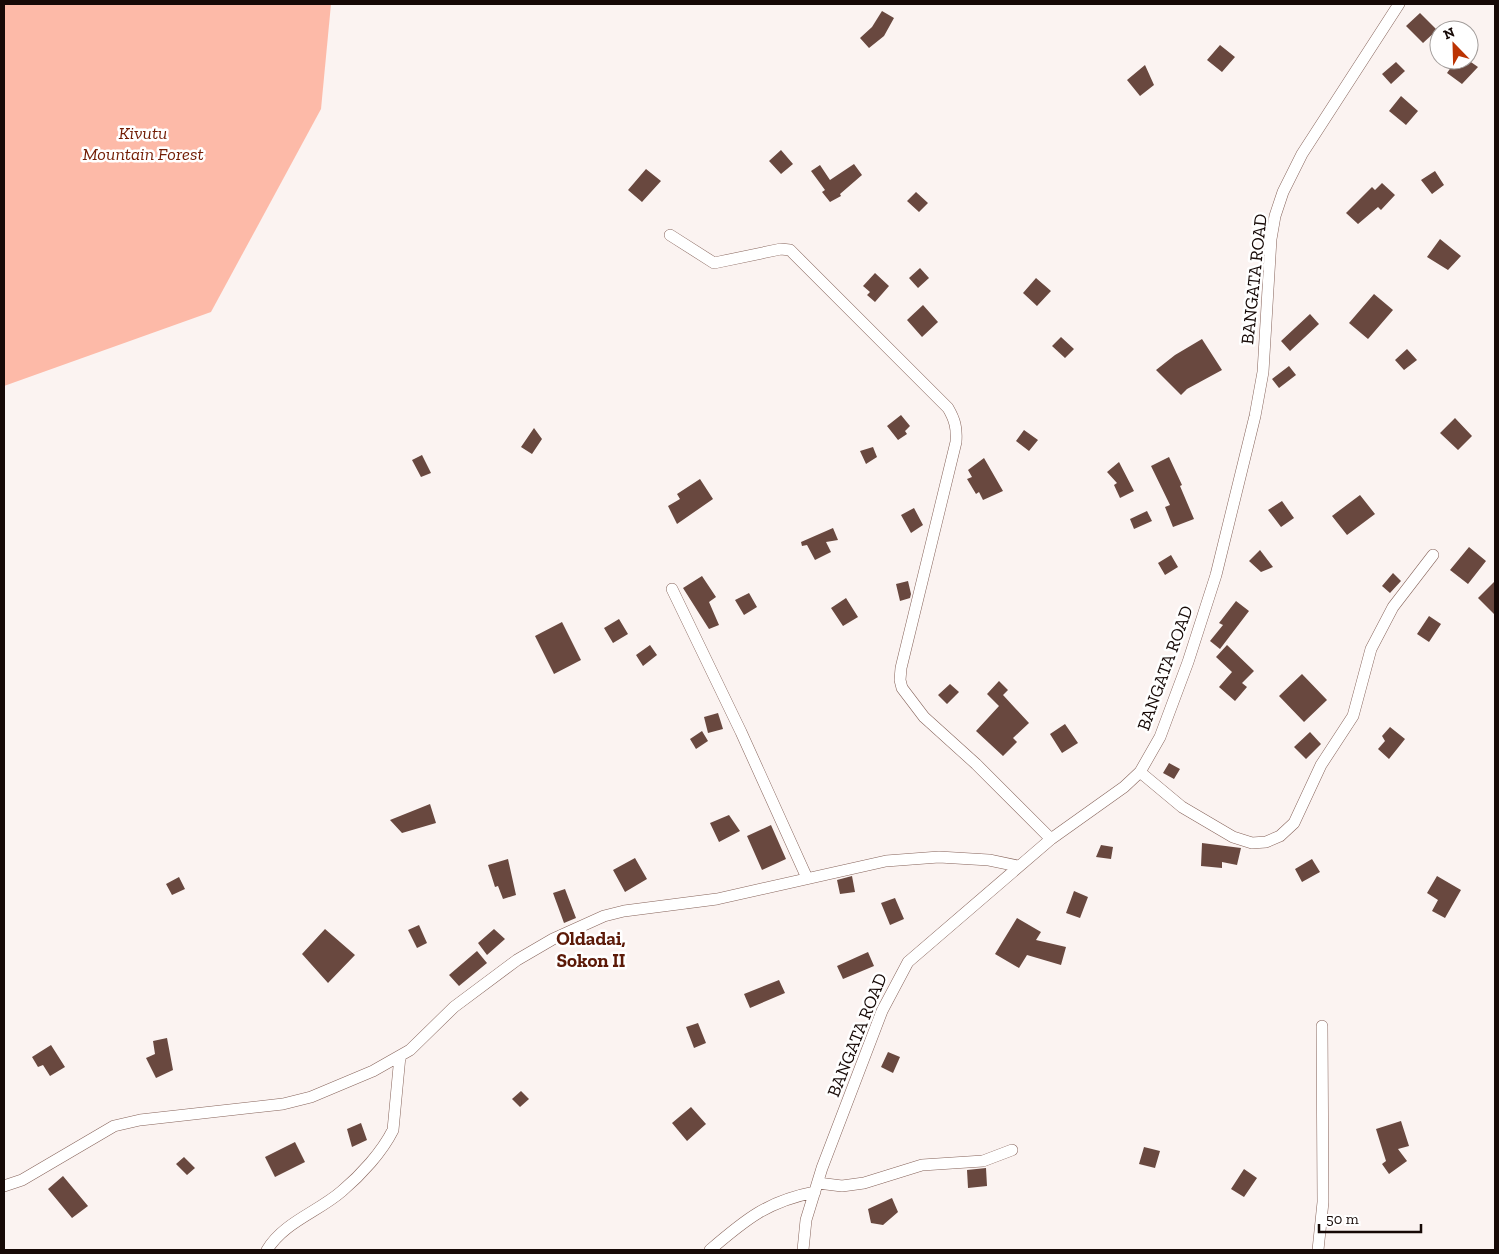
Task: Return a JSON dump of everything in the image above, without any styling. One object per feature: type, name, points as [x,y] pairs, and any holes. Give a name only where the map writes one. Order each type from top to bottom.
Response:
[{"type":"street","name":"BANGATA ROAD","points":[[803,1250],[806,1220],[817,1187],[882,1011],[901,973],[919,950],[976,905],[1018,866],[1140,772],[1160,737],[1188,662],[1216,575],[1244,465],[1262,372],[1271,239],[1275,216],[1283,192],[1302,154],[1399,4]]},
{"type":"street","points":[[670,235],[714,263],[781,249],[790,250],[948,408],[955,419],[956,442],[903,658],[900,680],[902,688],[924,717],[976,764],[1051,839]]},
{"type":"street","points":[[1140,772],[1182,807],[1233,837],[1252,843],[1266,842],[1280,836],[1294,823],[1321,765],[1353,716],[1372,649],[1393,607],[1433,555]]},
{"type":"street","points":[[672,589],[741,732],[807,878]]},
{"type":"street","points":[[4,1186],[22,1180],[114,1126],[299,1100],[373,1071],[417,1044],[454,1007],[517,960],[585,923],[624,911],[717,899],[886,860],[939,857],[989,860],[1018,866]]},
{"type":"street","points":[[1318,1250],[1323,1202],[1322,1026]]},
{"type":"street","points":[[267,1250],[277,1236],[342,1191],[388,1141],[393,1130],[400,1056]]},
{"type":"street","points":[[710,1250],[740,1224],[772,1204],[817,1187],[864,1183],[922,1165],[983,1161],[1012,1150]]},
{"type":"green space","name":"Kivutu Mountain Forest","points":[[4,4],[331,4],[321,109],[211,312],[4,386]]},
{"type":"building","points":[[882,11],[894,18],[884,36],[869,48],[860,38],[872,27]]},
{"type":"building","points":[[1420,13],[1429,22],[1429,37],[1423,43],[1406,26]]},
{"type":"building","points":[[1220,45],[1235,57],[1222,72],[1207,60]]},
{"type":"building","points":[[1396,62],[1405,71],[1391,84],[1382,74]]},
{"type":"building","points":[[1145,65],[1154,85],[1140,96],[1127,80]]},
{"type":"building","points":[[1449,70],[1475,70],[1462,84],[1447,73]]},
{"type":"building","points":[[1401,96],[1418,111],[1406,125],[1389,111]]},
{"type":"building","points":[[781,150],[793,164],[781,174],[769,161]]},
{"type":"building","points":[[854,164],[862,175],[840,194],[841,196],[830,202],[822,192],[825,190],[811,171],[820,165],[830,180]]},
{"type":"building","points":[[646,169],[661,181],[642,202],[628,190]]},
{"type":"building","points":[[1435,171],[1444,185],[1432,194],[1421,180]]},
{"type":"building","points":[[1382,183],[1395,195],[1381,210],[1378,207],[1358,224],[1346,213],[1372,187],[1375,190]]},
{"type":"building","points":[[916,192],[928,203],[919,212],[907,201]]},
{"type":"building","points":[[1440,239],[1461,256],[1448,270],[1427,257]]},
{"type":"building","points":[[920,268],[929,278],[918,288],[909,278]]},
{"type":"building","points":[[875,273],[889,286],[875,302],[867,295],[870,292],[863,286]]},
{"type":"building","points":[[1036,278],[1051,291],[1037,306],[1023,293]]},
{"type":"building","points":[[1374,294],[1393,310],[1368,339],[1349,323]]},
{"type":"building","points":[[923,305],[938,322],[922,337],[907,320]]},
{"type":"building","points":[[1310,314],[1319,324],[1290,351],[1281,341]]},
{"type":"building","points":[[1061,337],[1074,349],[1065,358],[1052,346]]},
{"type":"building","points":[[1202,339],[1222,370],[1187,389],[1181,395],[1156,370],[1175,355]]},
{"type":"building","points":[[1407,349],[1417,360],[1404,370],[1395,360]]},
{"type":"building","points":[[1289,366],[1296,375],[1279,388],[1272,379]]},
{"type":"building","points":[[901,415],[910,426],[905,431],[907,434],[898,440],[887,426]]},
{"type":"building","points":[[1455,418],[1472,436],[1458,450],[1440,433]]},
{"type":"building","points":[[534,428],[542,439],[532,454],[521,447]]},
{"type":"building","points":[[1024,430],[1038,440],[1029,451],[1016,441]]},
{"type":"building","points":[[873,447],[877,457],[866,464],[860,451]]},
{"type":"building","points":[[422,455],[431,473],[421,477],[412,460]]},
{"type":"building","points":[[1169,457],[1182,485],[1180,486],[1194,519],[1173,527],[1165,507],[1170,505],[1151,466]]},
{"type":"building","points":[[984,458],[1003,491],[983,500],[979,492],[976,494],[967,479],[972,477],[968,470]]},
{"type":"building","points":[[1119,462],[1134,491],[1120,498],[1114,485],[1117,483],[1107,472]]},
{"type":"building","points":[[700,479],[713,499],[677,524],[668,506],[680,499],[677,494]]},
{"type":"building","points":[[1360,495],[1375,514],[1347,535],[1332,516]]},
{"type":"building","points":[[1282,501],[1294,518],[1281,527],[1268,510]]},
{"type":"building","points":[[914,508],[923,525],[911,533],[901,515]]},
{"type":"building","points":[[1147,511],[1152,521],[1134,529],[1130,519]]},
{"type":"building","points":[[833,528],[838,540],[826,542],[831,552],[815,560],[807,545],[802,546],[801,542]]},
{"type":"building","points":[[1469,547],[1486,561],[1468,584],[1450,570]]},
{"type":"building","points":[[1260,550],[1273,567],[1261,572],[1249,561]]},
{"type":"building","points":[[1171,555],[1178,567],[1165,575],[1158,563]]},
{"type":"building","points":[[1393,573],[1401,581],[1390,593],[1382,586]]},
{"type":"building","points":[[702,576],[716,597],[709,602],[719,625],[709,629],[683,588]]},
{"type":"building","points":[[908,581],[910,598],[900,601],[896,584]]},
{"type":"building","points":[[1495,581],[1495,615],[1478,598]]},
{"type":"building","points":[[749,593],[757,607],[744,615],[735,600]]},
{"type":"building","points":[[846,598],[858,617],[843,626],[831,608]]},
{"type":"building","points":[[1236,601],[1249,611],[1220,649],[1210,641],[1223,625],[1219,623]]},
{"type":"building","points":[[1429,616],[1441,624],[1429,642],[1417,634]]},
{"type":"building","points":[[619,619],[628,634],[613,643],[604,628]]},
{"type":"building","points":[[562,622],[581,660],[554,674],[535,636]]},
{"type":"building","points":[[650,645],[657,655],[643,666],[636,655]]},
{"type":"building","points":[[1227,645],[1254,671],[1242,683],[1247,687],[1235,701],[1219,687],[1232,672],[1216,657]]},
{"type":"building","points":[[1302,674],[1327,700],[1304,722],[1279,696]]},
{"type":"building","points":[[999,681],[1008,690],[1003,695],[1029,723],[1013,738],[1017,742],[1003,756],[976,731],[999,706],[987,694]]},
{"type":"building","points":[[950,684],[959,692],[947,704],[938,695]]},
{"type":"building","points":[[718,713],[723,729],[708,733],[704,717]]},
{"type":"building","points":[[1065,724],[1078,743],[1062,753],[1050,734]]},
{"type":"building","points":[[1390,727],[1405,739],[1389,759],[1378,749],[1385,741],[1382,736]]},
{"type":"building","points":[[702,731],[708,741],[696,749],[690,739]]},
{"type":"building","points":[[1310,732],[1321,744],[1306,759],[1294,747]]},
{"type":"building","points":[[1169,763],[1180,769],[1174,779],[1163,773]]},
{"type":"building","points":[[430,804],[436,823],[402,833],[390,820]]},
{"type":"building","points":[[729,815],[740,831],[719,842],[710,823]]},
{"type":"building","points":[[771,825],[786,859],[762,870],[747,836]]},
{"type":"building","points":[[1202,843],[1241,848],[1237,865],[1222,862],[1222,868],[1201,866]]},
{"type":"building","points":[[1101,845],[1113,847],[1111,859],[1096,857]]},
{"type":"building","points":[[635,858],[647,879],[625,892],[613,870]]},
{"type":"building","points":[[508,859],[516,895],[503,899],[498,886],[495,887],[488,865]]},
{"type":"building","points":[[1312,859],[1320,872],[1302,882],[1295,869]]},
{"type":"building","points":[[852,876],[855,892],[840,894],[837,880]]},
{"type":"building","points":[[1437,876],[1461,890],[1445,918],[1432,911],[1438,900],[1427,893]]},
{"type":"building","points":[[179,877],[185,889],[172,895],[166,884]]},
{"type":"building","points":[[565,889],[576,918],[564,923],[553,893]]},
{"type":"building","points":[[1074,891],[1088,897],[1080,918],[1066,913]]},
{"type":"building","points":[[895,898],[904,919],[890,925],[881,903]]},
{"type":"building","points":[[1017,918],[1041,932],[1036,940],[1066,947],[1061,965],[1027,955],[1019,968],[995,954]]},
{"type":"building","points":[[419,925],[427,943],[417,948],[408,930]]},
{"type":"building","points":[[325,929],[355,955],[328,983],[302,954]]},
{"type":"building","points":[[494,929],[505,939],[487,955],[478,943]]},
{"type":"building","points":[[477,951],[487,963],[459,986],[449,975]]},
{"type":"building","points":[[868,952],[874,966],[843,979],[837,966]]},
{"type":"building","points":[[779,980],[785,993],[750,1008],[744,994]]},
{"type":"building","points":[[698,1023],[706,1043],[694,1048],[686,1027]]},
{"type":"building","points":[[167,1038],[173,1070],[156,1078],[146,1058],[155,1054],[153,1041]]},
{"type":"building","points":[[51,1045],[65,1067],[50,1076],[43,1065],[38,1067],[32,1057]]},
{"type":"building","points":[[888,1052],[900,1057],[893,1073],[881,1067]]},
{"type":"building","points":[[521,1091],[529,1099],[520,1107],[512,1099]]},
{"type":"building","points":[[691,1107],[706,1124],[687,1141],[672,1123]]},
{"type":"building","points":[[1401,1121],[1409,1146],[1398,1149],[1407,1161],[1389,1174],[1382,1164],[1386,1161],[1376,1129]]},
{"type":"building","points":[[361,1123],[367,1140],[352,1147],[347,1129]]},
{"type":"building","points":[[295,1142],[305,1162],[275,1177],[265,1157]]},
{"type":"building","points":[[1144,1147],[1160,1151],[1155,1168],[1139,1164]]},
{"type":"building","points":[[184,1157],[195,1168],[187,1175],[176,1164]]},
{"type":"building","points":[[986,1168],[987,1186],[968,1188],[967,1170]]},
{"type":"building","points":[[1244,1169],[1257,1178],[1244,1197],[1231,1189]]},
{"type":"building","points":[[63,1176],[88,1206],[72,1218],[48,1189]]},
{"type":"building","points":[[892,1198],[898,1212],[883,1225],[871,1223],[868,1209]]},
{"type":"district","name":"Oldadai, Sokon II","points":[[591,949]]}]
